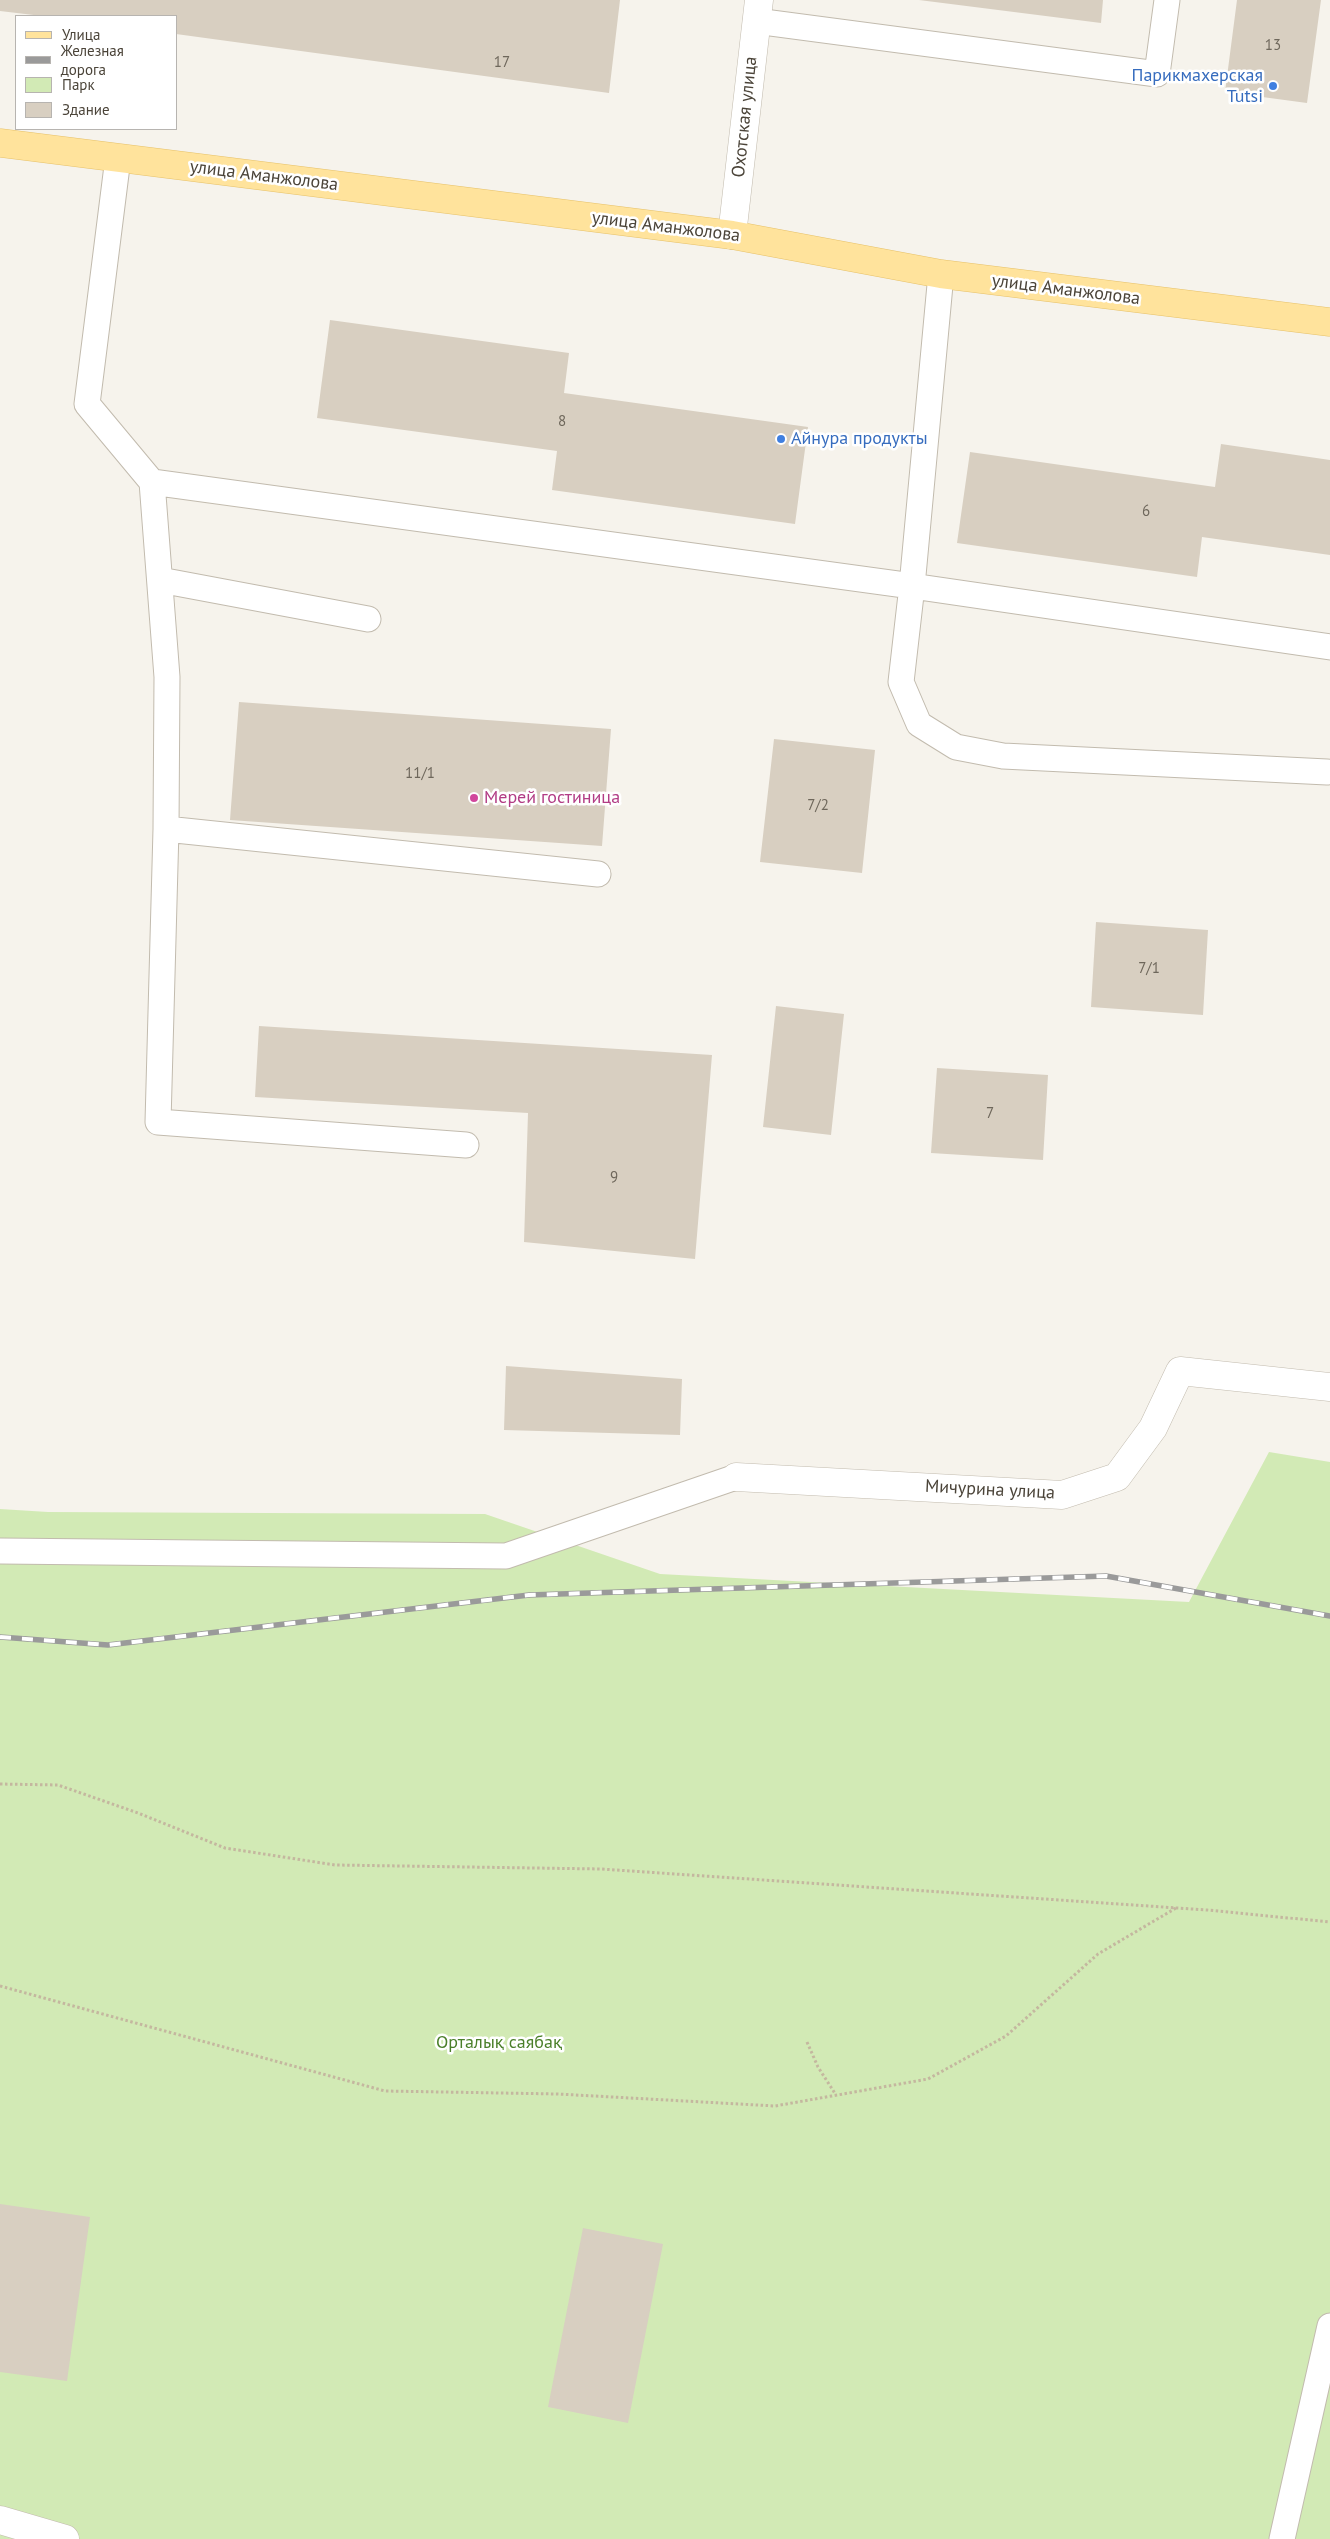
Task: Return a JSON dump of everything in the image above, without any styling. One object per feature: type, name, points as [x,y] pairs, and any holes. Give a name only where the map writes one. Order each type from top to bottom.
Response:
[{"type":"main road","name":"улица Аманжолова","points":[[0,143],[732,235],[941,274],[1330,322]]},
{"type":"street","name":"Охотская улица","points":[[732,235],[757,11]]},
{"type":"street","name":"Мичурина улица","points":[[736,1477],[1062,1495],[1117,1477],[1153,1428],[1180,1371],[1330,1387]]},
{"type":"street","points":[[0,2520],[65,2539]]},
{"type":"lane","points":[[757,11],[1157,74],[1167,0]]},
{"type":"lane","points":[[118,158],[88,404],[152,482],[167,677],[166,830],[158,1122],[466,1145]]},
{"type":"lane","points":[[941,274],[912,586],[901,682],[919,724],[956,747],[1002,756],[1327,772]]},
{"type":"lane","points":[[152,482],[912,586],[1330,647]]},
{"type":"lane","points":[[160,580],[368,619]]},
{"type":"lane","points":[[166,830],[598,874]]},
{"type":"lane","points":[[0,1551],[506,1556],[736,1477]]},
{"type":"lane","points":[[1282,2539],[1330,2326]]},
{"type":"path","points":[[0,1784],[58,1786],[138,1813],[225,1848],[335,1865],[601,1869],[1177,1908],[1330,1922]]},
{"type":"path","points":[[0,1986],[385,2091],[558,2094],[775,2106],[928,2078],[1006,2036],[1098,1954],[1177,1908]]},
{"type":"path","points":[[807,2042],[818,2067],[836,2095]]},
{"type":"green space","name":"Орталық саябақ","points":[[1269,1452],[1330,1462],[1330,2539],[0,2539],[0,1509],[48,1512],[485,1514],[660,1574],[1189,1602]]},
{"type":"building","points":[[0,0],[620,0],[609,93],[178,34],[178,15],[34,15],[0,11]]},
{"type":"building","points":[[919,0],[1103,0],[1101,23]]},
{"type":"building","points":[[1237,0],[1321,0],[1307,103],[1225,92]]},
{"type":"building","points":[[330,320],[569,353],[564,393],[808,427],[795,524],[552,490],[557,451],[317,418]]},
{"type":"building","points":[[1221,444],[1330,460],[1330,555],[1202,537],[1197,577],[957,543],[970,452],[1215,487]]},
{"type":"building","points":[[239,702],[611,729],[602,846],[230,820]]},
{"type":"building","points":[[774,739],[875,750],[862,873],[760,862]]},
{"type":"building","points":[[1096,922],[1208,930],[1203,1015],[1091,1007]]},
{"type":"building","points":[[776,1006],[844,1014],[831,1135],[763,1127]]},
{"type":"building","points":[[259,1026],[712,1055],[695,1259],[524,1242],[528,1113],[255,1097]]},
{"type":"building","points":[[937,1068],[1048,1075],[1043,1160],[931,1153]]},
{"type":"building","points":[[506,1366],[682,1379],[680,1435],[504,1430]]},
{"type":"building","points":[[0,2204],[90,2217],[67,2381],[0,2372]]},
{"type":"building","points":[[583,2228],[663,2244],[628,2423],[548,2407]]},
{"type":"railway","points":[[0,1637],[108,1645],[529,1595],[1106,1576],[1330,1616]]},
{"type":"place","name":"Парикмахерская Tutsi","points":[[1273,86]]},
{"type":"place","name":"Айнура продукты","points":[[781,439]]},
{"type":"place","name":"Мерей гостиница","points":[[474,798]]}]
